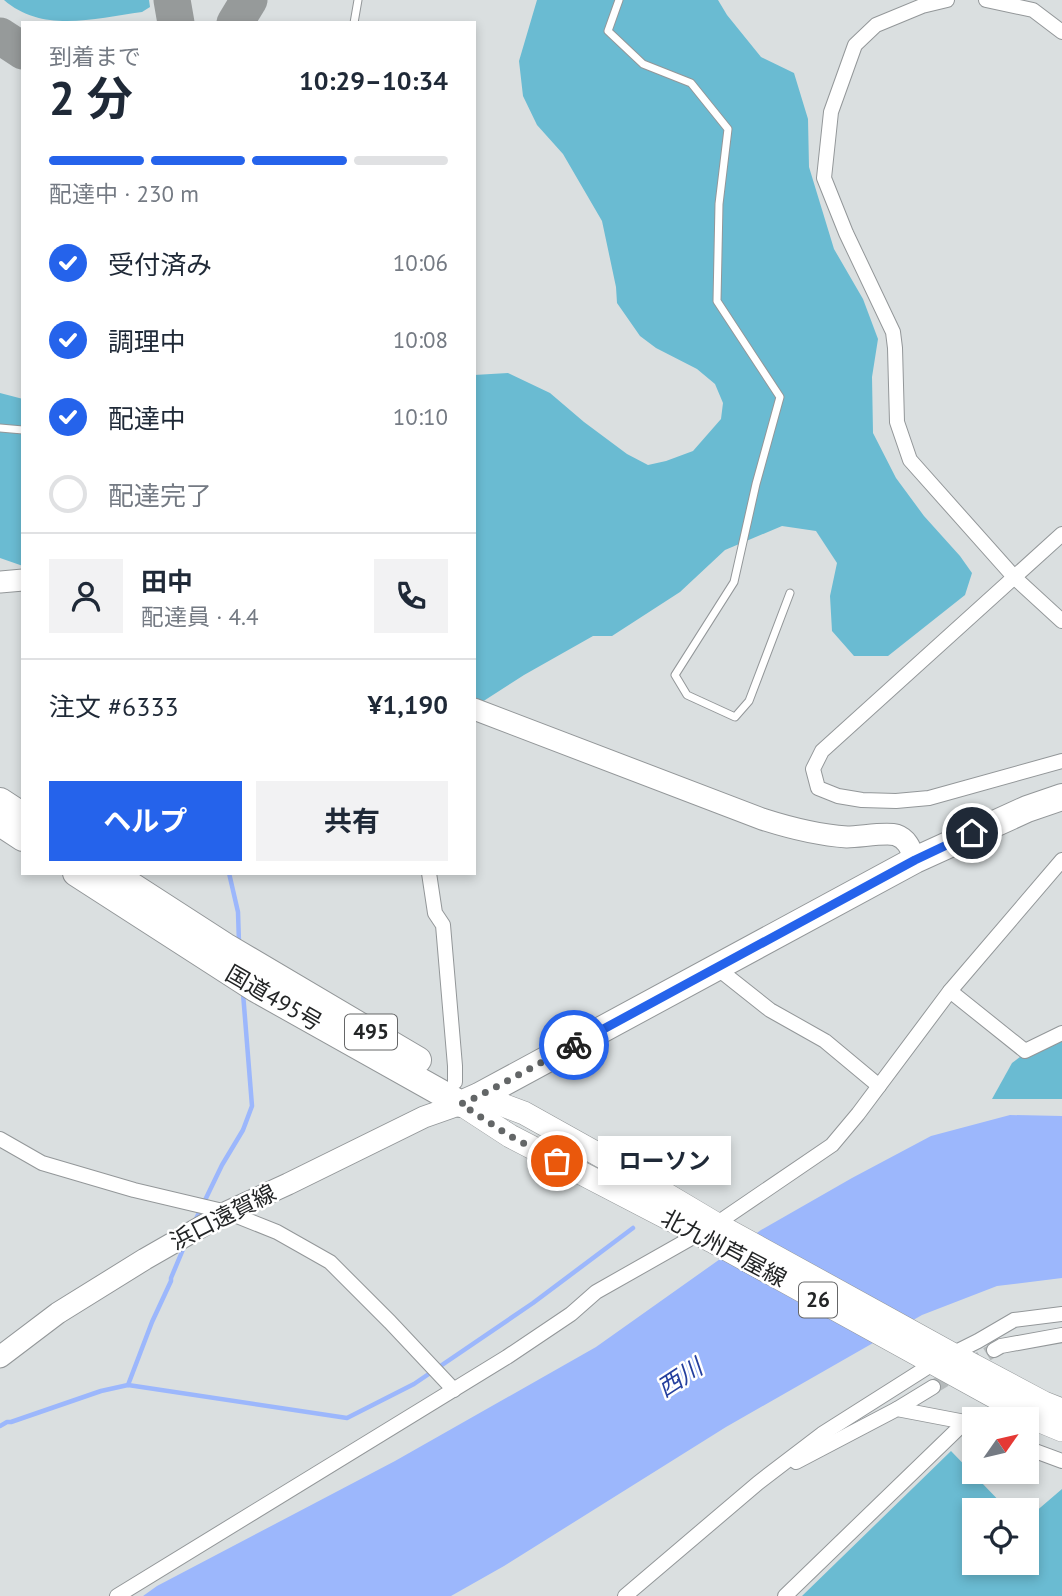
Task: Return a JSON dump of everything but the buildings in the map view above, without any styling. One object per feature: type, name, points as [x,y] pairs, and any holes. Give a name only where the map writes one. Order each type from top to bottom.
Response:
[{"type":"highway","points":[[465,1094],[717,968],[915,860],[1027,808],[1062,797]]},
{"type":"highway","points":[[0,801],[21,815]]},
{"type":"highway","points":[[0,824],[21,837]]},
{"type":"highway","name":"国道495号","points":[[79,875],[465,1094]]},
{"type":"highway","name":"国道495号","points":[[115,875],[221,956]]},
{"type":"main road","points":[[0,582],[21,580]]},
{"type":"main road","points":[[476,710],[762,819],[824,835],[896,835],[907,842],[915,860]]},
{"type":"main road","name":"浜口遠賀線","points":[[0,1357],[58,1313],[227,1212],[424,1117],[465,1094]]},
{"type":"main road","name":"北九州芦屋線","points":[[465,1094],[524,1113],[610,1161],[714,1233],[938,1355],[1062,1410]]},
{"type":"main road","name":"北九州芦屋線","points":[[938,1355],[1033,1418],[1062,1430]]},
{"type":"street","points":[[947,0],[922,6],[876,25],[855,46],[831,112],[824,178],[846,233],[893,332],[897,422],[910,460],[1015,578],[1062,621]]},
{"type":"street","points":[[986,0],[1033,10],[1062,32]]},
{"type":"street","points":[[1062,534],[822,751],[813,769],[818,788],[838,796],[896,801],[929,798],[1062,761]]},
{"type":"street","points":[[117,1596],[454,1390],[571,1314],[596,1292],[714,1233],[832,1144],[858,1114],[950,991],[1062,860]]},
{"type":"street","points":[[429,875],[435,913],[443,925],[455,1066],[465,1094]]},
{"type":"street","points":[[717,968],[770,1010],[824,1041],[879,1086]]},
{"type":"street","points":[[950,991],[1025,1051],[1062,1033]]},
{"type":"street","points":[[0,1139],[42,1163],[134,1190],[227,1212],[277,1233],[330,1262],[454,1390]]},
{"type":"street","points":[[625,1596],[758,1483],[822,1434],[938,1355],[978,1341],[1014,1320],[1062,1314]]},
{"type":"street","points":[[994,1350],[1001,1346],[1062,1335]]},
{"type":"street","points":[[758,1483],[933,1387]]},
{"type":"street","points":[[897,1409],[962,1422]]},
{"type":"street","points":[[785,1596],[962,1431]]},
{"type":"street","points":[[1040,1453],[1062,1461]]},
{"type":"lane","points":[[354,21],[358,0]]},
{"type":"lane","points":[[619,0],[608,31],[643,64],[691,83],[728,129],[719,204],[717,301],[780,397],[756,484],[734,582],[675,675],[687,695],[735,717],[749,701],[790,593]]},
{"type":"lane","points":[[0,428],[21,430]]},
{"type":"shaded area","points":[[4,0],[149,0],[150,7],[142,12],[70,21],[36,17],[19,11]]},
{"type":"shaded area","points":[[537,0],[718,0],[761,57],[794,73],[808,119],[809,167],[834,249],[863,299],[878,339],[872,377],[873,433],[896,478],[972,573],[965,595],[888,656],[854,656],[832,631],[830,596],[837,563],[816,531],[782,526],[725,550],[680,592],[612,636],[593,636],[482,702],[476,703],[476,375],[508,373],[550,393],[627,454],[648,465],[693,451],[721,419],[723,403],[715,384],[697,369],[656,348],[640,336],[617,303],[602,221],[563,154],[537,125],[523,96],[519,61]]},
{"type":"shaded area","points":[[0,393],[21,398],[21,565],[0,558]]},
{"type":"shaded area","points":[[1062,1025],[1062,1099],[992,1099],[1012,1063]]},
{"type":"shaded area","points":[[951,1451],[962,1462],[962,1484],[983,1484],[996,1498],[962,1498],[962,1575],[1039,1575],[1039,1509],[1062,1489],[1062,1596],[802,1596]]},
{"type":"water","name":"西川","points":[[1010,1115],[1062,1116],[1062,1278],[997,1286],[922,1315],[726,1427],[504,1566],[451,1596],[143,1596],[157,1586],[395,1461],[596,1347],[761,1230],[852,1178],[931,1136]]},
{"type":"waterway","points":[[229,875],[238,912],[239,943]]},
{"type":"waterway","points":[[194,1223],[222,1165],[243,1130],[252,1106],[243,993]]},
{"type":"waterway","points":[[0,1426],[101,1391],[128,1385],[347,1418],[414,1384],[533,1303],[633,1228]]},
{"type":"waterway","points":[[128,1385],[184,1247]]},
{"type":"taxiway","points":[[172,0],[176,21]]},
{"type":"taxiway","points":[[236,21],[249,0]]},
{"type":"taxiway","points":[[0,36],[21,50]]},
{"type":"tunnel","points":[[933,1387],[994,1350]]},
{"type":"way so far","points":[[557,1161],[510,1136],[461,1104],[574,1045]]},
{"type":"place","name":"ローソン","points":[[557,1161]]},
{"type":"route","points":[[574,1045],[915,860],[972,833]]}]
